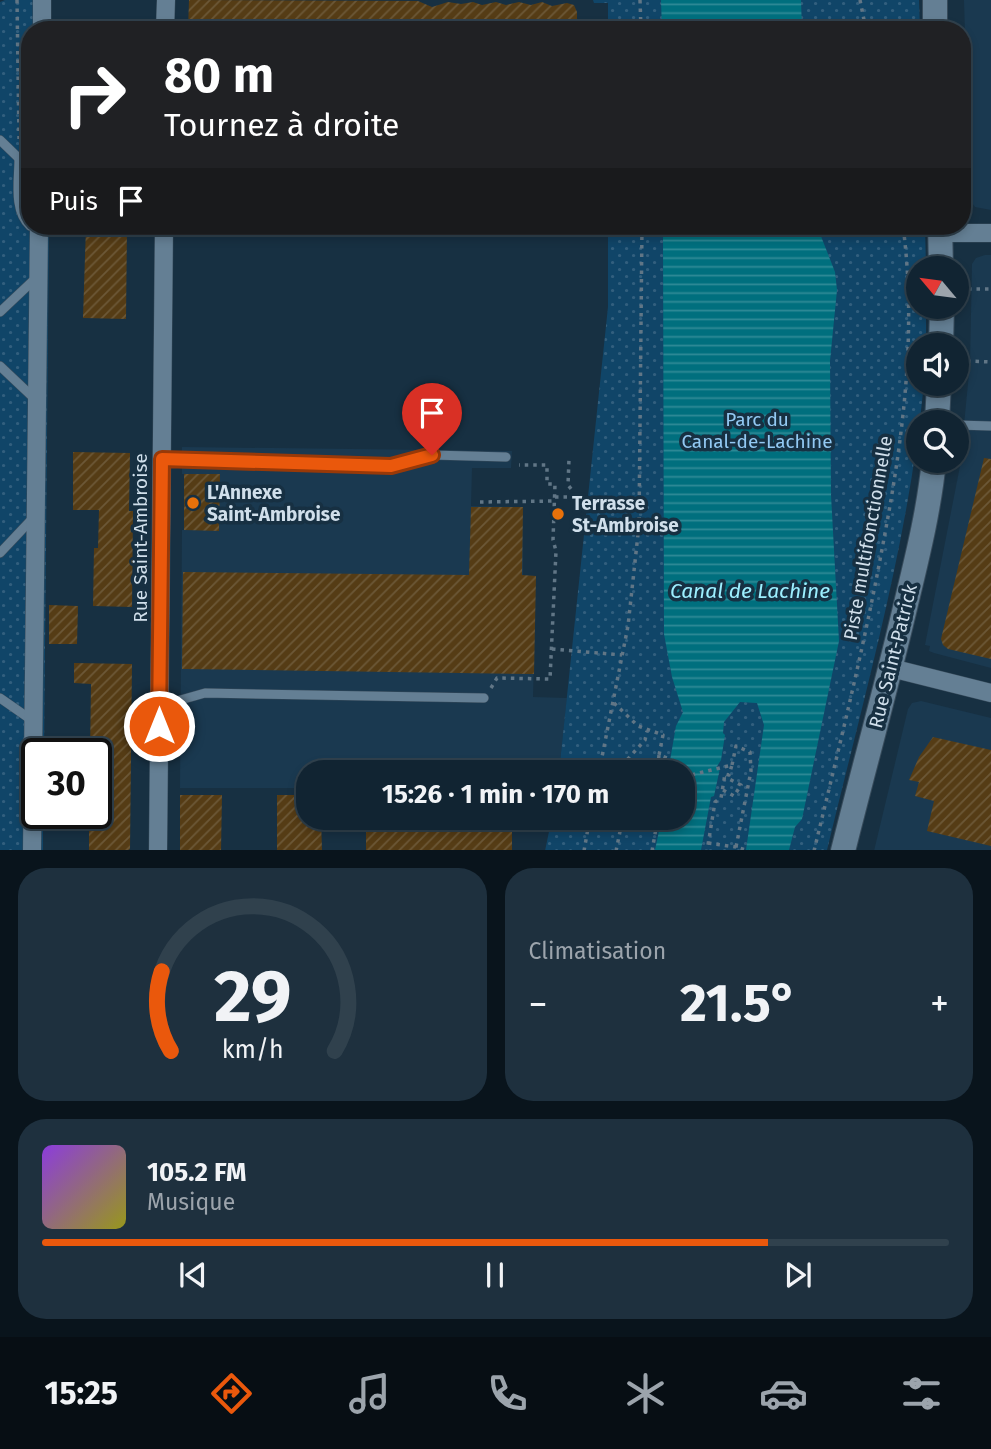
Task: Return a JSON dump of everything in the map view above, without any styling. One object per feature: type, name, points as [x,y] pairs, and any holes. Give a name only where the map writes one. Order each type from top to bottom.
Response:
[{"type":"main road","points":[[935,0],[935,21]]},
{"type":"main road","points":[[940,235],[941,256]]},
{"type":"main road","name":"Rue Saint-Patrick","points":[[843,850],[891,668],[926,518],[932,473]]},
{"type":"street","points":[[42,0],[42,21]]},
{"type":"street","points":[[165,21],[166,0]]},
{"type":"street","points":[[971,231],[991,233]]},
{"type":"street","points":[[28,847],[35,722],[39,275],[36,235]]},
{"type":"street","name":"Rue Saint-Ambroise","points":[[158,850],[164,235]]},
{"type":"street","points":[[891,668],[991,693]]},
{"type":"lane","points":[[0,140],[19,159],[21,215]]},
{"type":"lane","points":[[0,312],[39,275]]},
{"type":"lane","points":[[0,366],[38,402]]},
{"type":"lane","points":[[969,425],[991,426]]},
{"type":"lane","points":[[162,459],[391,466],[432,455],[506,457]]},
{"type":"lane","points":[[0,553],[37,514]]},
{"type":"lane","points":[[160,701],[177,701],[205,693],[484,698]]},
{"type":"lane","points":[[0,698],[35,722]]},
{"type":"path","points":[[17,0],[19,159]]},
{"type":"path","points":[[640,0],[641,21]]},
{"type":"path","points":[[860,0],[864,21]]},
{"type":"path","points":[[602,760],[631,605],[639,525],[642,235]]},
{"type":"path","name":"Piste multifonctionnelle","points":[[814,850],[870,620],[895,478],[903,416],[909,326],[904,235]]},
{"type":"path","points":[[970,289],[991,289]]},
{"type":"path","points":[[969,361],[991,362]]},
{"type":"path","points":[[480,502],[572,497],[572,490],[568,485],[569,459]]},
{"type":"path","points":[[497,678],[550,679],[556,551],[553,540],[555,484],[547,484],[547,465],[517,464]]},
{"type":"path","points":[[552,649],[622,655]]},
{"type":"path","points":[[614,703],[632,722],[647,731],[663,735],[659,760]]},
{"type":"path","points":[[628,760],[645,740],[647,731]]},
{"type":"path","points":[[725,777],[726,774],[729,775],[736,746],[748,750],[751,756],[748,786],[736,849]]},
{"type":"path","points":[[659,755],[666,756],[691,775],[730,765]]},
{"type":"path","points":[[725,777],[748,786]]},
{"type":"path","points":[[707,850],[715,803],[721,798],[725,777]]},
{"type":"path","points":[[723,790],[734,796],[741,785]]},
{"type":"path","points":[[584,850],[588,830]]},
{"type":"path","points":[[617,850],[621,830]]},
{"type":"path","points":[[652,850],[656,830]]},
{"type":"path","points":[[708,843],[750,850]]},
{"type":"shaded area","points":[[964,0],[991,0],[991,210],[975,207],[971,201],[971,21],[965,21]]},
{"type":"shaded area","points":[[991,255],[991,668],[934,653],[929,651],[930,646],[925,645],[959,473],[969,473],[969,410],[965,410],[967,396],[969,396],[972,264],[976,258]]},
{"type":"shaded area","points":[[182,447],[512,451],[511,468],[472,468],[471,506],[523,507],[523,575],[536,576],[533,697],[567,698],[560,760],[296,760],[296,788],[180,788],[182,530],[219,530],[220,475],[182,474]]},
{"type":"shaded area","points":[[921,701],[991,718],[991,850],[874,850],[908,709],[912,703]]},
{"type":"green space","points":[[51,0],[51,21],[21,21],[21,235],[49,235],[44,738],[21,738],[21,829],[43,829],[43,850],[0,850],[0,2]]},
{"type":"green space","points":[[593,0],[919,0],[920,21],[608,21],[608,3],[594,3]]},
{"type":"green space","name":"Parc du Canal-de-Lachine","points":[[608,235],[925,235],[926,256],[906,256],[906,319],[926,319],[926,333],[906,333],[906,396],[922,396],[921,410],[906,410],[906,473],[912,473],[908,501],[884,618],[827,850],[545,850],[549,830],[695,830],[695,760],[560,760],[608,307]]},
{"type":"water","points":[[661,0],[801,0],[802,21],[662,21]]},
{"type":"water","name":"Canal de Lachine","points":[[663,235],[821,235],[835,272],[837,290],[830,361],[831,495],[839,641],[802,819],[795,827],[789,850],[746,850],[764,725],[757,703],[740,702],[724,722],[721,760],[716,768],[720,768],[714,796],[711,797],[701,850],[655,850],[659,830],[695,830],[695,760],[670,760],[676,726],[683,712],[672,677],[664,634]]},
{"type":"building","points":[[189,0],[418,1],[432,7],[448,2],[473,2],[482,5],[496,2],[506,5],[519,2],[531,5],[542,2],[552,6],[567,3],[574,5],[577,12],[577,21],[188,21]]},
{"type":"building","points":[[86,235],[127,235],[126,319],[83,318]]},
{"type":"building","points":[[73,452],[130,453],[129,511],[133,511],[132,607],[93,606],[94,548],[98,548],[99,510],[73,510]]},
{"type":"building","points":[[984,458],[991,459],[991,659],[948,649],[941,639]]},
{"type":"building","points":[[184,474],[220,474],[219,531],[184,530]]},
{"type":"building","points":[[471,507],[523,507],[522,575],[536,576],[534,674],[182,669],[183,572],[469,575]]},
{"type":"building","points":[[49,605],[78,606],[77,644],[49,644]]},
{"type":"building","points":[[74,663],[132,664],[128,850],[89,850],[89,829],[112,829],[112,738],[90,738],[91,684],[74,683]]},
{"type":"building","points":[[933,737],[991,750],[991,846],[927,831],[934,801],[915,796],[919,782],[909,780],[919,757]]},
{"type":"building","points":[[180,795],[222,795],[221,850],[180,850]]},
{"type":"building","points":[[277,795],[296,795],[296,830],[321,830],[322,850],[277,850]]},
{"type":"building","points":[[366,830],[512,830],[512,850],[366,850]]},
{"type":"place","name":"L'Annexe Saint-Ambroise","points":[[193,503]]},
{"type":"place","name":"Terrasse St-Ambroise","points":[[558,514]]},
{"type":"route","points":[[159,726],[162,459],[391,466],[432,455]]}]
